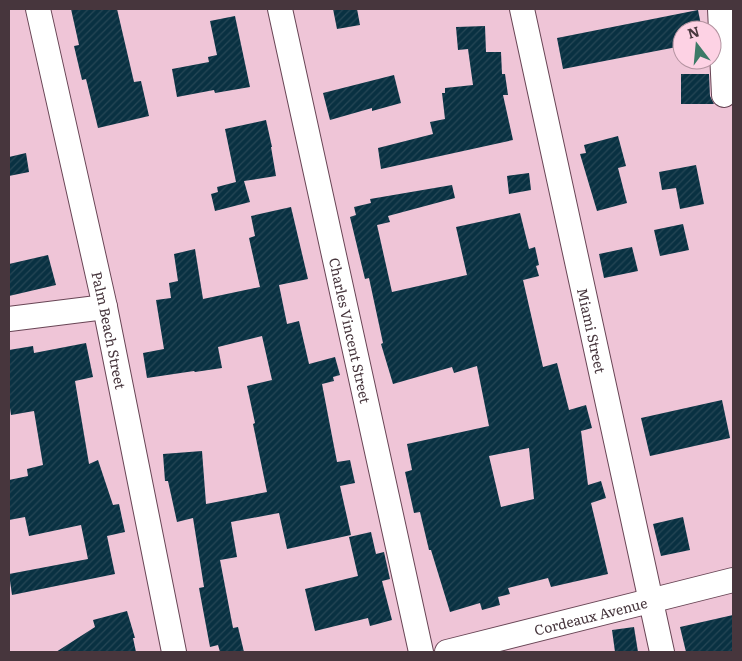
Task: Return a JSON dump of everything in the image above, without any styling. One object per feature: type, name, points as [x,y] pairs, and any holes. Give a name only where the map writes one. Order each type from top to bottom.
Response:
[{"type":"street","name":"Palm Beach Street","points":[[38,9],[105,307],[174,652]]},
{"type":"street","name":"Charles Vincent Street","points":[[280,9],[421,652]]},
{"type":"street","name":"Miami Street","points":[[522,9],[662,652]]},
{"type":"street","points":[[720,9],[724,95]]},
{"type":"street","points":[[9,318],[105,307]]},
{"type":"street","name":"Cordeaux Avenue","points":[[447,652],[733,580]]},
{"type":"building","points":[[71,9],[117,9],[134,82],[141,81],[149,116],[98,128],[86,79],[82,80],[74,46],[79,45]]},
{"type":"building","points":[[333,9],[357,9],[360,25],[337,29]]},
{"type":"building","points":[[698,10],[700,20],[672,20],[672,48],[563,69],[557,38]]},
{"type":"building","points":[[235,16],[250,87],[215,93],[214,90],[177,97],[172,69],[209,62],[208,57],[217,55],[210,21]]},
{"type":"building","points":[[485,26],[486,52],[501,52],[502,74],[505,74],[508,95],[503,95],[513,140],[381,169],[378,148],[433,134],[430,122],[445,119],[442,93],[445,93],[445,88],[473,85],[468,49],[458,50],[456,27]]},
{"type":"building","points":[[681,74],[709,74],[710,96],[714,104],[681,104]]},
{"type":"building","points":[[394,75],[401,103],[372,111],[372,108],[330,120],[323,93]]},
{"type":"building","points":[[266,120],[276,176],[244,181],[250,202],[215,211],[211,194],[218,192],[217,187],[236,182],[225,129]]},
{"type":"building","points":[[618,136],[626,166],[618,168],[627,203],[597,211],[580,154],[586,153],[584,145]]},
{"type":"building","points":[[26,153],[29,172],[9,176],[9,157]]},
{"type":"building","points":[[696,165],[704,204],[680,209],[676,188],[662,190],[659,172]]},
{"type":"building","points":[[529,173],[531,190],[509,194],[507,176]]},
{"type":"building","points":[[452,185],[455,198],[388,216],[390,222],[377,225],[392,292],[467,275],[456,227],[520,213],[529,249],[535,247],[539,265],[536,266],[539,276],[523,280],[543,367],[557,363],[569,410],[586,405],[592,428],[581,431],[588,485],[601,481],[606,498],[591,503],[608,574],[551,587],[548,578],[508,588],[510,594],[498,597],[500,605],[482,610],[480,603],[450,612],[431,550],[429,550],[420,512],[414,513],[405,472],[412,470],[407,444],[489,426],[477,366],[454,373],[452,367],[393,384],[381,344],[383,343],[369,278],[365,279],[350,217],[356,215],[354,207],[371,203],[370,199]],"holes":[[[529,448],[534,499],[501,507],[489,456]]]},
{"type":"building","points":[[291,207],[308,279],[279,285],[287,324],[299,321],[309,364],[335,357],[340,375],[333,377],[334,381],[322,384],[337,462],[350,460],[355,483],[340,486],[351,535],[287,549],[279,513],[231,522],[237,557],[220,560],[233,628],[238,627],[244,652],[220,652],[218,645],[210,647],[199,588],[204,587],[193,518],[177,522],[168,481],[165,481],[163,454],[202,451],[206,504],[267,492],[247,386],[272,380],[262,336],[218,347],[222,368],[195,372],[147,378],[143,353],[164,349],[156,300],[171,298],[169,283],[178,281],[174,254],[195,249],[203,299],[260,287],[249,238],[255,236],[251,216]]},
{"type":"building","points":[[683,224],[689,250],[660,256],[654,230]]},
{"type":"building","points":[[632,247],[638,271],[604,278],[599,254]]},
{"type":"building","points":[[48,255],[56,285],[9,296],[9,264]]},
{"type":"building","points":[[86,343],[93,377],[75,381],[89,464],[98,460],[113,505],[119,504],[125,532],[107,536],[115,574],[12,595],[9,574],[88,559],[81,525],[29,536],[25,517],[9,520],[9,480],[28,476],[27,469],[43,465],[34,411],[11,415],[9,401],[9,350],[33,346],[34,353]]},
{"type":"building","points":[[722,400],[730,438],[650,456],[641,418]]},
{"type":"building","points":[[683,517],[690,550],[661,556],[653,524]]},
{"type":"building","points":[[371,532],[376,554],[384,552],[390,579],[382,581],[392,620],[370,626],[368,618],[315,631],[305,589],[358,576],[349,537]]},
{"type":"building","points":[[127,611],[135,638],[133,638],[136,652],[56,652],[95,627],[93,620]]},
{"type":"building","points":[[733,615],[733,652],[686,652],[680,627]]},
{"type":"building","points":[[634,627],[638,652],[615,652],[612,630]]}]
